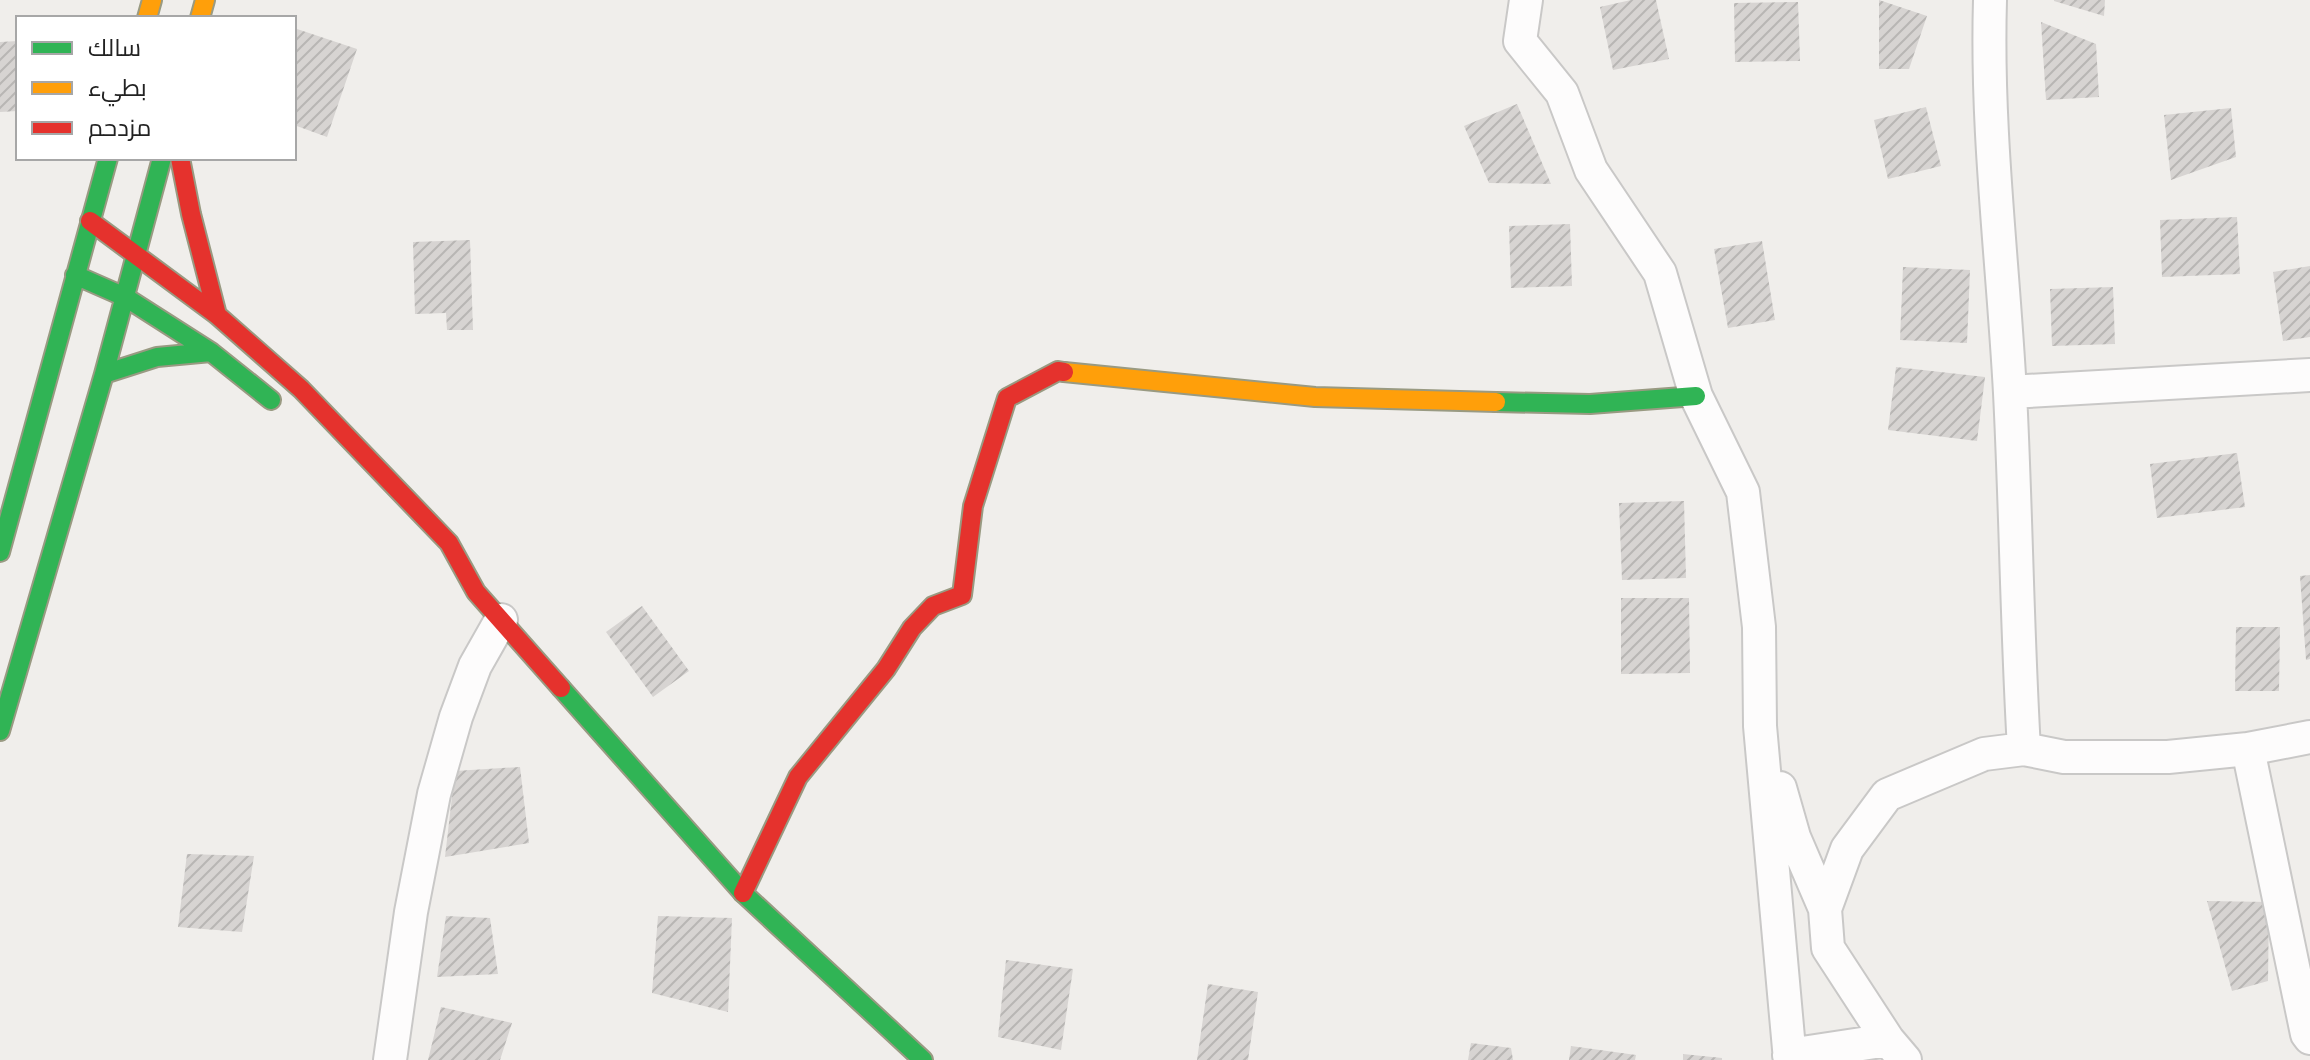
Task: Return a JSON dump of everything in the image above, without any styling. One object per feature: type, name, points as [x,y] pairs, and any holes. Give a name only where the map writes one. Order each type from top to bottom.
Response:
[{"type":"street","points":[[1526,0],[1520,41],[1562,93],[1591,170],[1660,273],[1696,396],[1743,492],[1759,627],[1760,726],[1789,1057],[1897,1050]]},
{"type":"street","points":[[1990,0],[1993,177],[2010,392],[2024,749]]},
{"type":"street","points":[[0,552],[107,160]]},
{"type":"street","points":[[0,731],[104,374],[161,160]]},
{"type":"street","points":[[180,160],[217,315]]},
{"type":"street","points":[[90,221],[217,315],[301,389],[449,543],[476,592],[743,893],[923,1060]]},
{"type":"street","points":[[75,275],[125,297],[211,352],[287,413]]},
{"type":"street","points":[[104,374],[145,357],[174,352],[211,352]]},
{"type":"street","points":[[743,893],[798,777],[886,669],[912,628],[933,606],[962,595],[973,506],[1007,398],[1058,371],[1315,397],[1590,404],[1696,396]]},
{"type":"street","points":[[2010,392],[2310,375]]},
{"type":"street","points":[[440,568],[476,592]]},
{"type":"street","points":[[390,1060],[411,912],[434,794],[475,666],[501,620]]},
{"type":"street","points":[[1760,726],[1794,837],[1825,909],[1828,948],[1897,1050]]},
{"type":"street","points":[[1825,909],[1847,849],[1887,795],[1984,754],[2024,749],[2064,757],[2168,757],[2248,749],[2310,737]]},
{"type":"street","points":[[2248,749],[2310,1038]]},
{"type":"building","points":[[1631,0],[1656,0],[1669,59],[1613,70],[1600,7]]},
{"type":"building","points":[[1879,0],[1927,16],[1909,69],[1879,69]]},
{"type":"building","points":[[2105,0],[2104,16],[2054,1]]},
{"type":"building","points":[[1798,2],[1800,61],[1735,62],[1734,3]]},
{"type":"building","points":[[2041,22],[2096,44],[2099,97],[2046,100]]},
{"type":"building","points":[[296,29],[357,49],[327,137],[296,126]]},
{"type":"building","points":[[16,41],[16,111],[0,112],[0,42]]},
{"type":"building","points":[[1517,104],[1551,184],[1489,183],[1464,126]]},
{"type":"building","points":[[1926,107],[1941,166],[1888,179],[1874,120]]},
{"type":"building","points":[[2231,108],[2236,157],[2171,180],[2164,115]]},
{"type":"building","points":[[2237,217],[2240,274],[2162,277],[2160,220]]},
{"type":"building","points":[[1570,224],[1572,286],[1511,288],[1509,226]]},
{"type":"building","points":[[470,240],[473,330],[447,330],[446,313],[415,314],[413,242]]},
{"type":"building","points":[[1762,241],[1775,320],[1728,328],[1714,249]]},
{"type":"building","points":[[2310,266],[2310,337],[2283,341],[2273,272]]},
{"type":"building","points":[[1903,267],[1970,270],[1967,343],[1900,340]]},
{"type":"building","points":[[2113,287],[2115,344],[2052,346],[2050,289]]},
{"type":"building","points":[[1896,367],[1985,377],[1977,441],[1888,430]]},
{"type":"building","points":[[2237,453],[2245,507],[2157,518],[2150,464]]},
{"type":"building","points":[[1684,501],[1686,578],[1622,580],[1619,503]]},
{"type":"building","points":[[2310,575],[2310,659],[2306,660],[2300,576]]},
{"type":"building","points":[[1621,598],[1689,598],[1690,673],[1621,674]]},
{"type":"building","points":[[642,606],[689,671],[653,697],[606,632]]},
{"type":"building","points":[[2236,627],[2280,627],[2279,691],[2235,691]]},
{"type":"building","points":[[520,767],[529,843],[445,857],[455,771]]},
{"type":"building","points":[[187,854],[254,856],[242,932],[178,927]]},
{"type":"building","points":[[2207,901],[2269,902],[2268,981],[2232,991]]},
{"type":"building","points":[[446,916],[490,918],[498,974],[437,977]]},
{"type":"building","points":[[658,916],[732,918],[728,1012],[652,993]]},
{"type":"building","points":[[1006,960],[1073,969],[1061,1050],[998,1037]]},
{"type":"building","points":[[1208,984],[1258,992],[1248,1060],[1197,1060]]},
{"type":"building","points":[[441,1007],[512,1023],[500,1060],[428,1060]]},
{"type":"building","points":[[1471,1043],[1511,1048],[1513,1060],[1468,1060]]},
{"type":"building","points":[[1571,1046],[1636,1055],[1635,1060],[1569,1060]]},
{"type":"building","points":[[1683,1054],[1722,1058],[1722,1060],[1683,1060]]},
{"type":"traffic: fast","points":[[0,552],[107,160]]},
{"type":"traffic: fast","points":[[0,731],[104,374],[161,160]]},
{"type":"traffic: fast","points":[[75,275],[125,297],[211,352],[271,400]]},
{"type":"traffic: fast","points":[[104,374],[157,357],[211,352]]},
{"type":"traffic: fast","points":[[1496,402],[1590,404],[1696,396]]},
{"type":"traffic: fast","points":[[561,688],[743,893],[923,1060]]},
{"type":"traffic: slow","points":[[148,16],[152,0]]},
{"type":"traffic: slow","points":[[201,16],[205,0]]},
{"type":"traffic: slow","points":[[1064,372],[1315,397],[1496,402]]},
{"type":"traffic: jam","points":[[180,160],[217,315]]},
{"type":"traffic: jam","points":[[90,221],[217,315],[301,389],[449,543],[476,592],[561,688]]},
{"type":"traffic: jam","points":[[743,893],[798,777],[886,669],[912,628],[933,606],[962,595],[973,506],[1007,398],[1058,371],[1064,372]]}]
